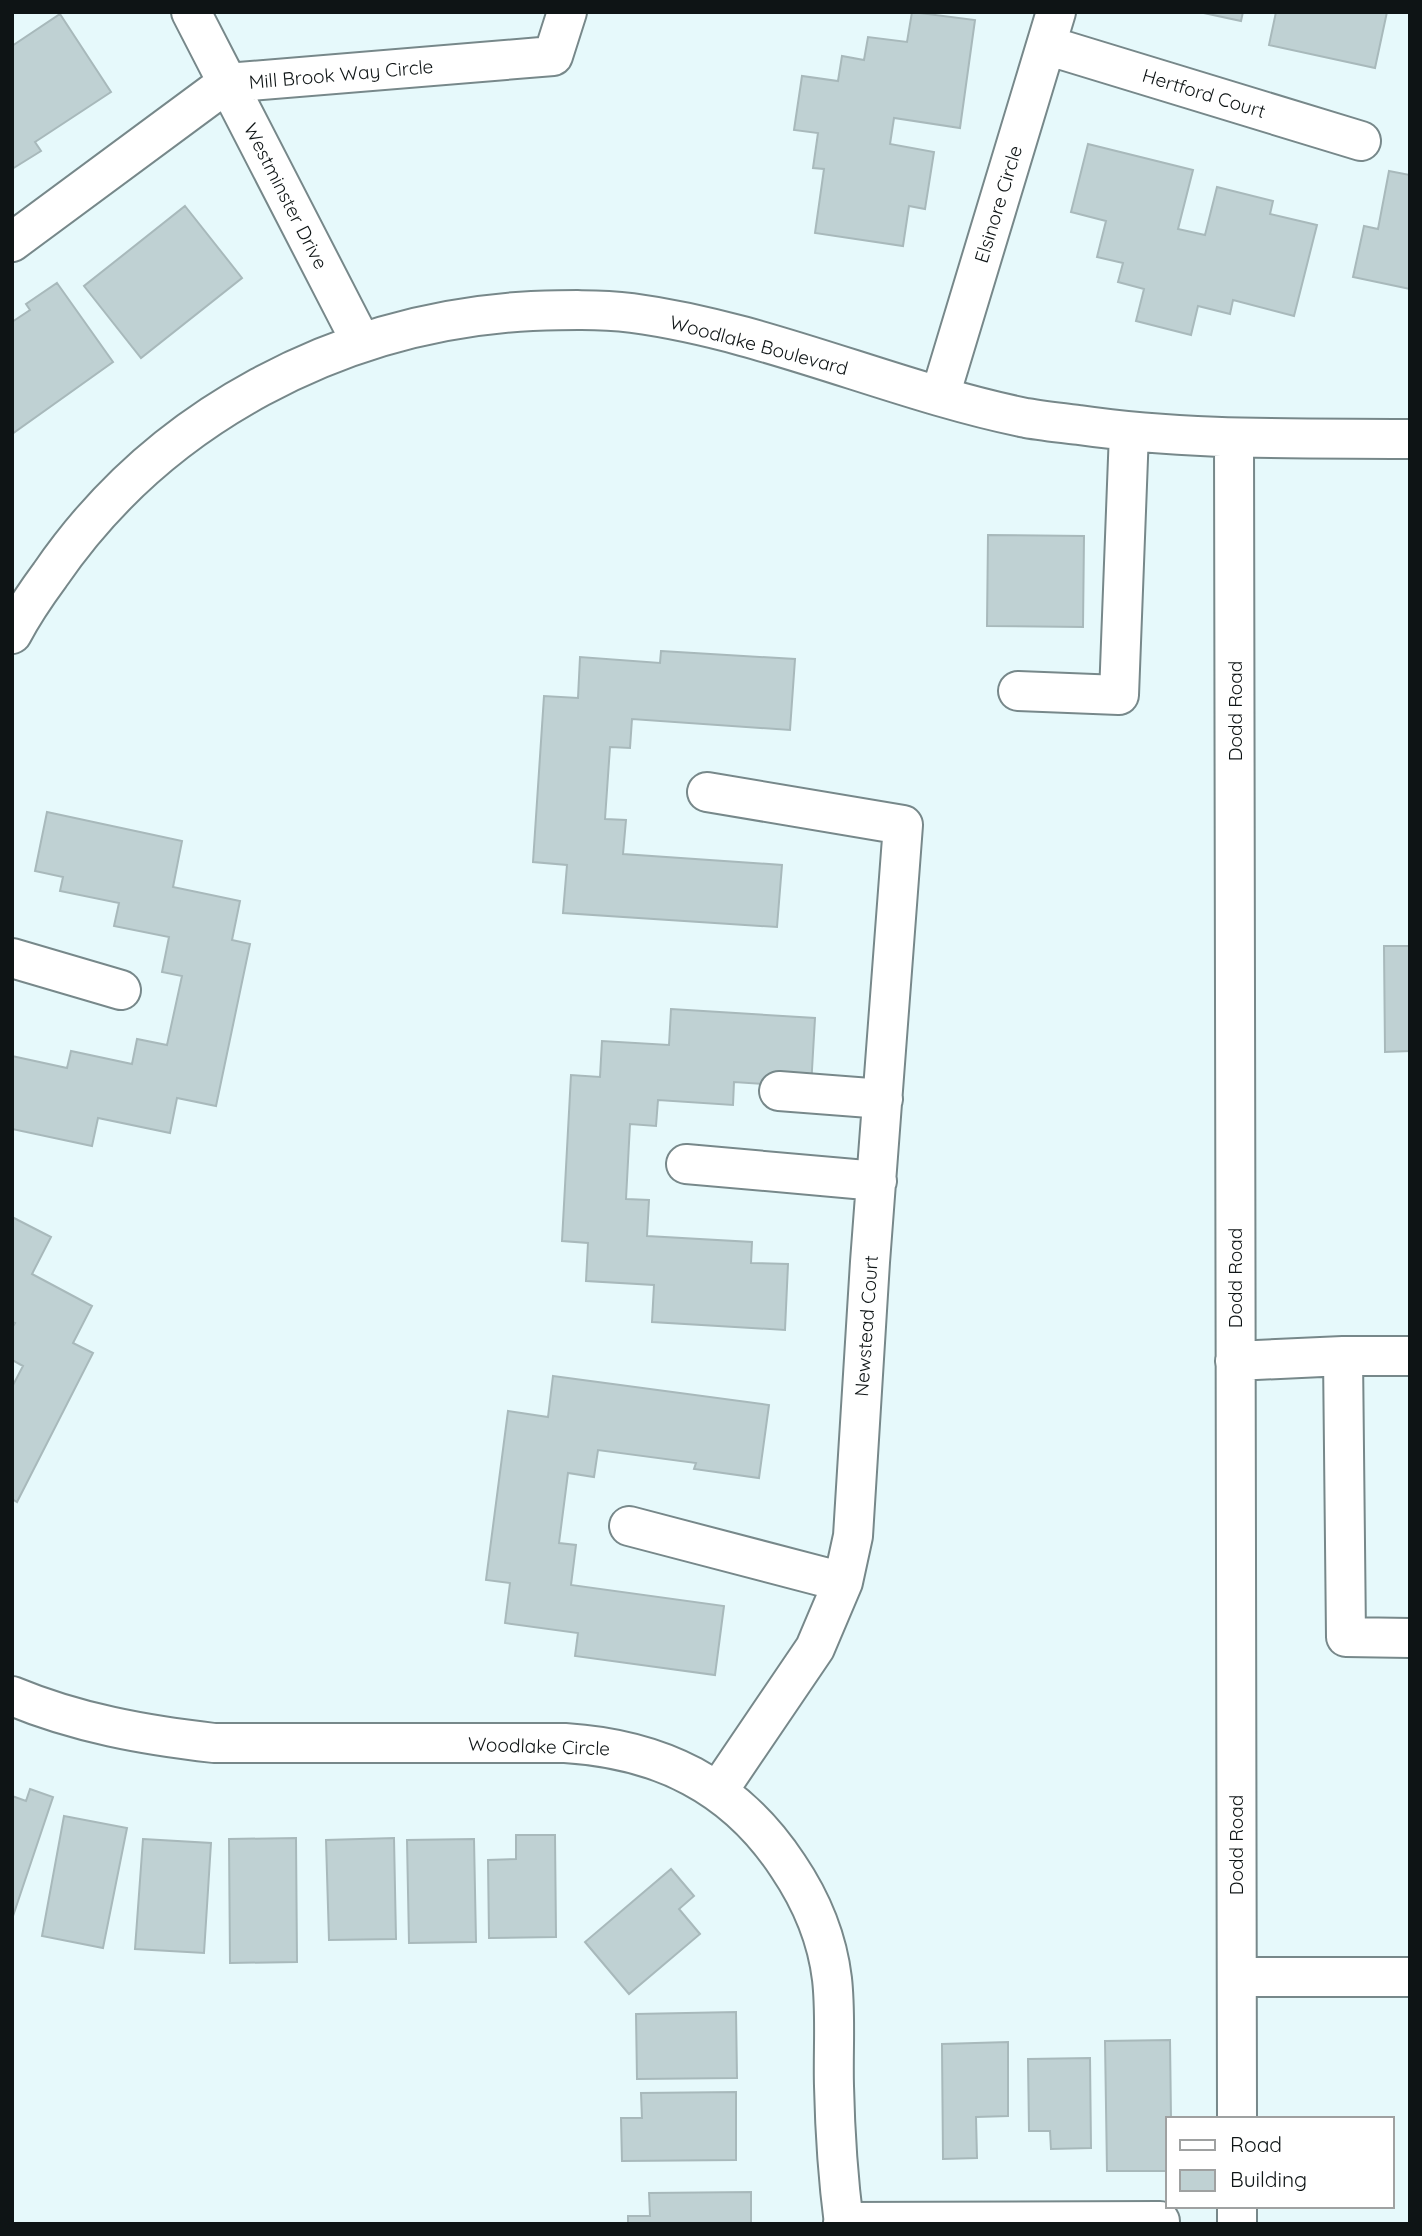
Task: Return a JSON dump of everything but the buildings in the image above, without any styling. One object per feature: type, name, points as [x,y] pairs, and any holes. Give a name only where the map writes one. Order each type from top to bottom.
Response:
[{"type":"street","name":"Westminster Drive","points":[[191,12],[361,342]]},
{"type":"street","name":"Mill Brook Way Circle","points":[[12,242],[227,83],[553,56],[566,12]]},
{"type":"street","name":"Hertford Court","points":[[1051,29],[1361,141]]},
{"type":"street","name":"Elsinore Circle","points":[[940,396],[1051,29]]},
{"type":"street","name":"Woodlake Boulevard","points":[[12,634],[69,547],[107,504],[170,446],[240,398],[290,371],[361,342],[406,329],[489,313],[575,309],[631,313],[715,329],[940,396],[1027,418],[1129,432],[1234,438],[1410,439]]},
{"type":"street","points":[[1018,691],[1119,695],[1129,432]]},
{"type":"street","name":"Dodd Road","points":[[1234,438],[1237,2117]]},
{"type":"street","name":"Newstead Court","points":[[707,792],[903,825],[853,1536],[843,1582],[815,1647],[718,1791]]},
{"type":"street","points":[[12,958],[121,990]]},
{"type":"street","points":[[779,1091],[883,1099]]},
{"type":"street","points":[[686,1164],[877,1181]]},
{"type":"street","points":[[1343,1356],[1346,1637],[1410,1638]]},
{"type":"street","points":[[1235,1361],[1410,1356]]},
{"type":"street","points":[[629,1526],[843,1582]]},
{"type":"street","name":"Woodlake Circle","points":[[12,1696],[47,1711],[91,1724],[157,1737],[214,1743],[596,1745],[656,1759],[685,1771],[718,1791],[750,1817],[771,1840],[806,1891],[827,1950],[832,1981],[834,2119],[843,2223]]},
{"type":"street","points":[[1237,1977],[1410,1977]]},
{"type":"street","points":[[843,2223],[1160,2221]]}]
